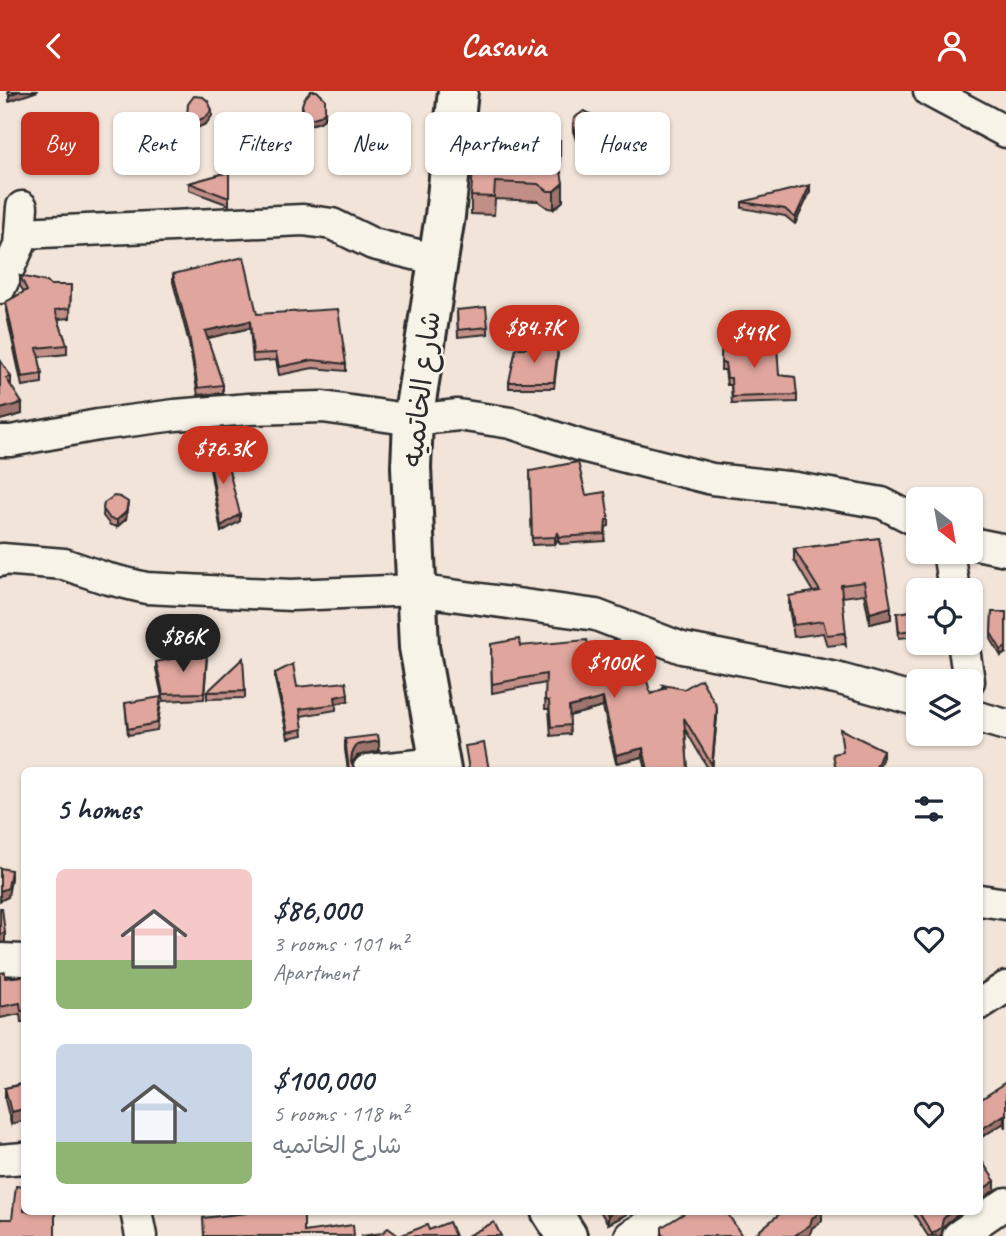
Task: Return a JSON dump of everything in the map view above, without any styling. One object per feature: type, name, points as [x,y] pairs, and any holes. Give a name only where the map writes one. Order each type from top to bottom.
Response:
[{"type":"street","name":"شارع الخاتميه","points":[[440,767],[419,647],[411,467],[413,420],[445,216],[458,91]]},
{"type":"street","points":[[929,91],[1006,132]]},
{"type":"street","points":[[0,288],[13,262],[21,220],[303,220],[332,224],[373,244],[438,260]]},
{"type":"street","points":[[0,441],[98,425],[249,409],[323,407],[413,420],[458,415],[512,423],[582,446],[712,479],[796,488],[882,503],[906,515]]},
{"type":"street","points":[[984,546],[1006,550]]},
{"type":"street","points":[[0,561],[27,559],[64,565],[146,588],[292,595],[415,590],[596,615],[682,648],[835,678],[906,697]]},
{"type":"street","points":[[983,714],[1006,725]]},
{"type":"street","points":[[983,900],[1006,904]]},
{"type":"street","points":[[0,959],[21,960]]},
{"type":"street","points":[[983,1002],[1006,986]]},
{"type":"street","points":[[0,1160],[21,1158]]},
{"type":"street","points":[[958,1236],[1006,1203]]},
{"type":"street","points":[[137,1215],[141,1236]]},
{"type":"street","points":[[554,1215],[568,1236]]},
{"type":"street","points":[[630,1236],[665,1215]]},
{"type":"building","points":[[311,91],[317,91],[325,99],[325,111],[314,118],[314,112],[304,112],[304,99]]},
{"type":"building","points":[[194,96],[203,97],[212,110],[200,120],[200,112],[187,112],[188,104]]},
{"type":"building","points":[[561,172],[563,183],[554,191],[548,191],[538,184],[495,182],[494,197],[471,196],[472,175],[561,175]]},
{"type":"building","points":[[218,175],[229,175],[229,198],[189,183]]},
{"type":"building","points":[[810,185],[795,218],[785,209],[742,202]]},
{"type":"building","points":[[244,257],[257,314],[338,309],[346,364],[313,360],[279,367],[276,353],[253,354],[250,321],[205,331],[223,385],[198,388],[189,335],[173,274]]},
{"type":"building","points":[[20,276],[50,285],[71,285],[70,308],[55,310],[67,345],[37,348],[42,374],[22,377],[6,302],[27,290]]},
{"type":"building","points":[[486,307],[488,327],[458,330],[457,310]]},
{"type":"building","points":[[722,334],[747,335],[740,354],[777,346],[779,375],[795,377],[797,395],[732,397],[731,378],[727,378],[725,363],[721,363]]},
{"type":"building","points":[[516,348],[558,348],[554,382],[509,382]]},
{"type":"building","points":[[0,360],[11,377],[6,378],[22,403],[0,409]]},
{"type":"building","points":[[223,447],[240,514],[221,526],[208,450]]},
{"type":"building","points":[[578,462],[586,495],[605,492],[609,520],[606,520],[605,534],[560,537],[558,533],[555,537],[532,538],[530,471]]},
{"type":"building","points":[[114,496],[128,502],[126,512],[117,520],[110,519],[103,509],[104,503]]},
{"type":"building","points":[[879,538],[891,607],[870,613],[864,582],[841,585],[846,635],[827,635],[823,621],[794,625],[789,596],[820,591],[794,549]]},
{"type":"building","points":[[906,612],[906,631],[899,632],[897,613]]},
{"type":"building","points":[[992,612],[1006,612],[1006,647],[1001,650],[991,633]]},
{"type":"building","points":[[519,639],[520,646],[587,640],[593,668],[608,664],[613,683],[644,672],[651,694],[666,688],[663,685],[684,689],[701,679],[717,707],[712,765],[684,718],[688,767],[647,767],[643,748],[616,755],[603,698],[569,707],[570,725],[551,727],[549,701],[545,700],[546,674],[492,684],[491,644]]},
{"type":"building","points":[[207,652],[204,693],[163,694],[156,662]]},
{"type":"building","points":[[243,658],[245,691],[207,692]]},
{"type":"building","points":[[293,664],[297,687],[346,682],[348,694],[335,697],[336,704],[300,709],[303,729],[288,732],[275,673]]},
{"type":"building","points":[[161,697],[157,723],[128,729],[125,703]]},
{"type":"building","points":[[840,729],[883,750],[876,767],[835,767],[833,754],[843,752]]},
{"type":"building","points":[[378,735],[379,741],[357,745],[352,753],[354,767],[349,767],[345,739]]},
{"type":"building","points":[[484,743],[488,767],[468,767],[465,746]]},
{"type":"building","points":[[0,868],[11,870],[8,888],[0,891]]},
{"type":"building","points":[[0,908],[5,933],[0,934]]},
{"type":"building","points":[[5,972],[5,978],[21,976],[21,1011],[20,1003],[0,1007],[0,973]]},
{"type":"building","points":[[1006,1083],[1006,1119],[1004,1115],[983,1128],[983,1098]]},
{"type":"building","points":[[21,1085],[21,1110],[11,1112],[5,1088]]},
{"type":"building","points":[[983,1163],[995,1181],[983,1189]]},
{"type":"building","points":[[16,1186],[21,1187],[21,1215],[55,1215],[55,1236],[0,1236],[0,1219],[12,1219]]},
{"type":"building","points":[[229,1215],[304,1215],[304,1232],[353,1225],[354,1236],[204,1236],[203,1218]]},
{"type":"building","points":[[682,1215],[729,1215],[742,1236],[662,1236],[662,1227]]},
{"type":"building","points":[[778,1215],[816,1215],[810,1225],[794,1236],[753,1236]]},
{"type":"building","points":[[920,1215],[947,1215],[941,1228],[932,1234]]},
{"type":"building","points":[[449,1222],[455,1236],[399,1236],[427,1225],[429,1230]]},
{"type":"building","points":[[494,1222],[501,1236],[467,1236]]},
{"type":"building","points":[[388,1228],[399,1236],[361,1236],[382,1233]]}]
